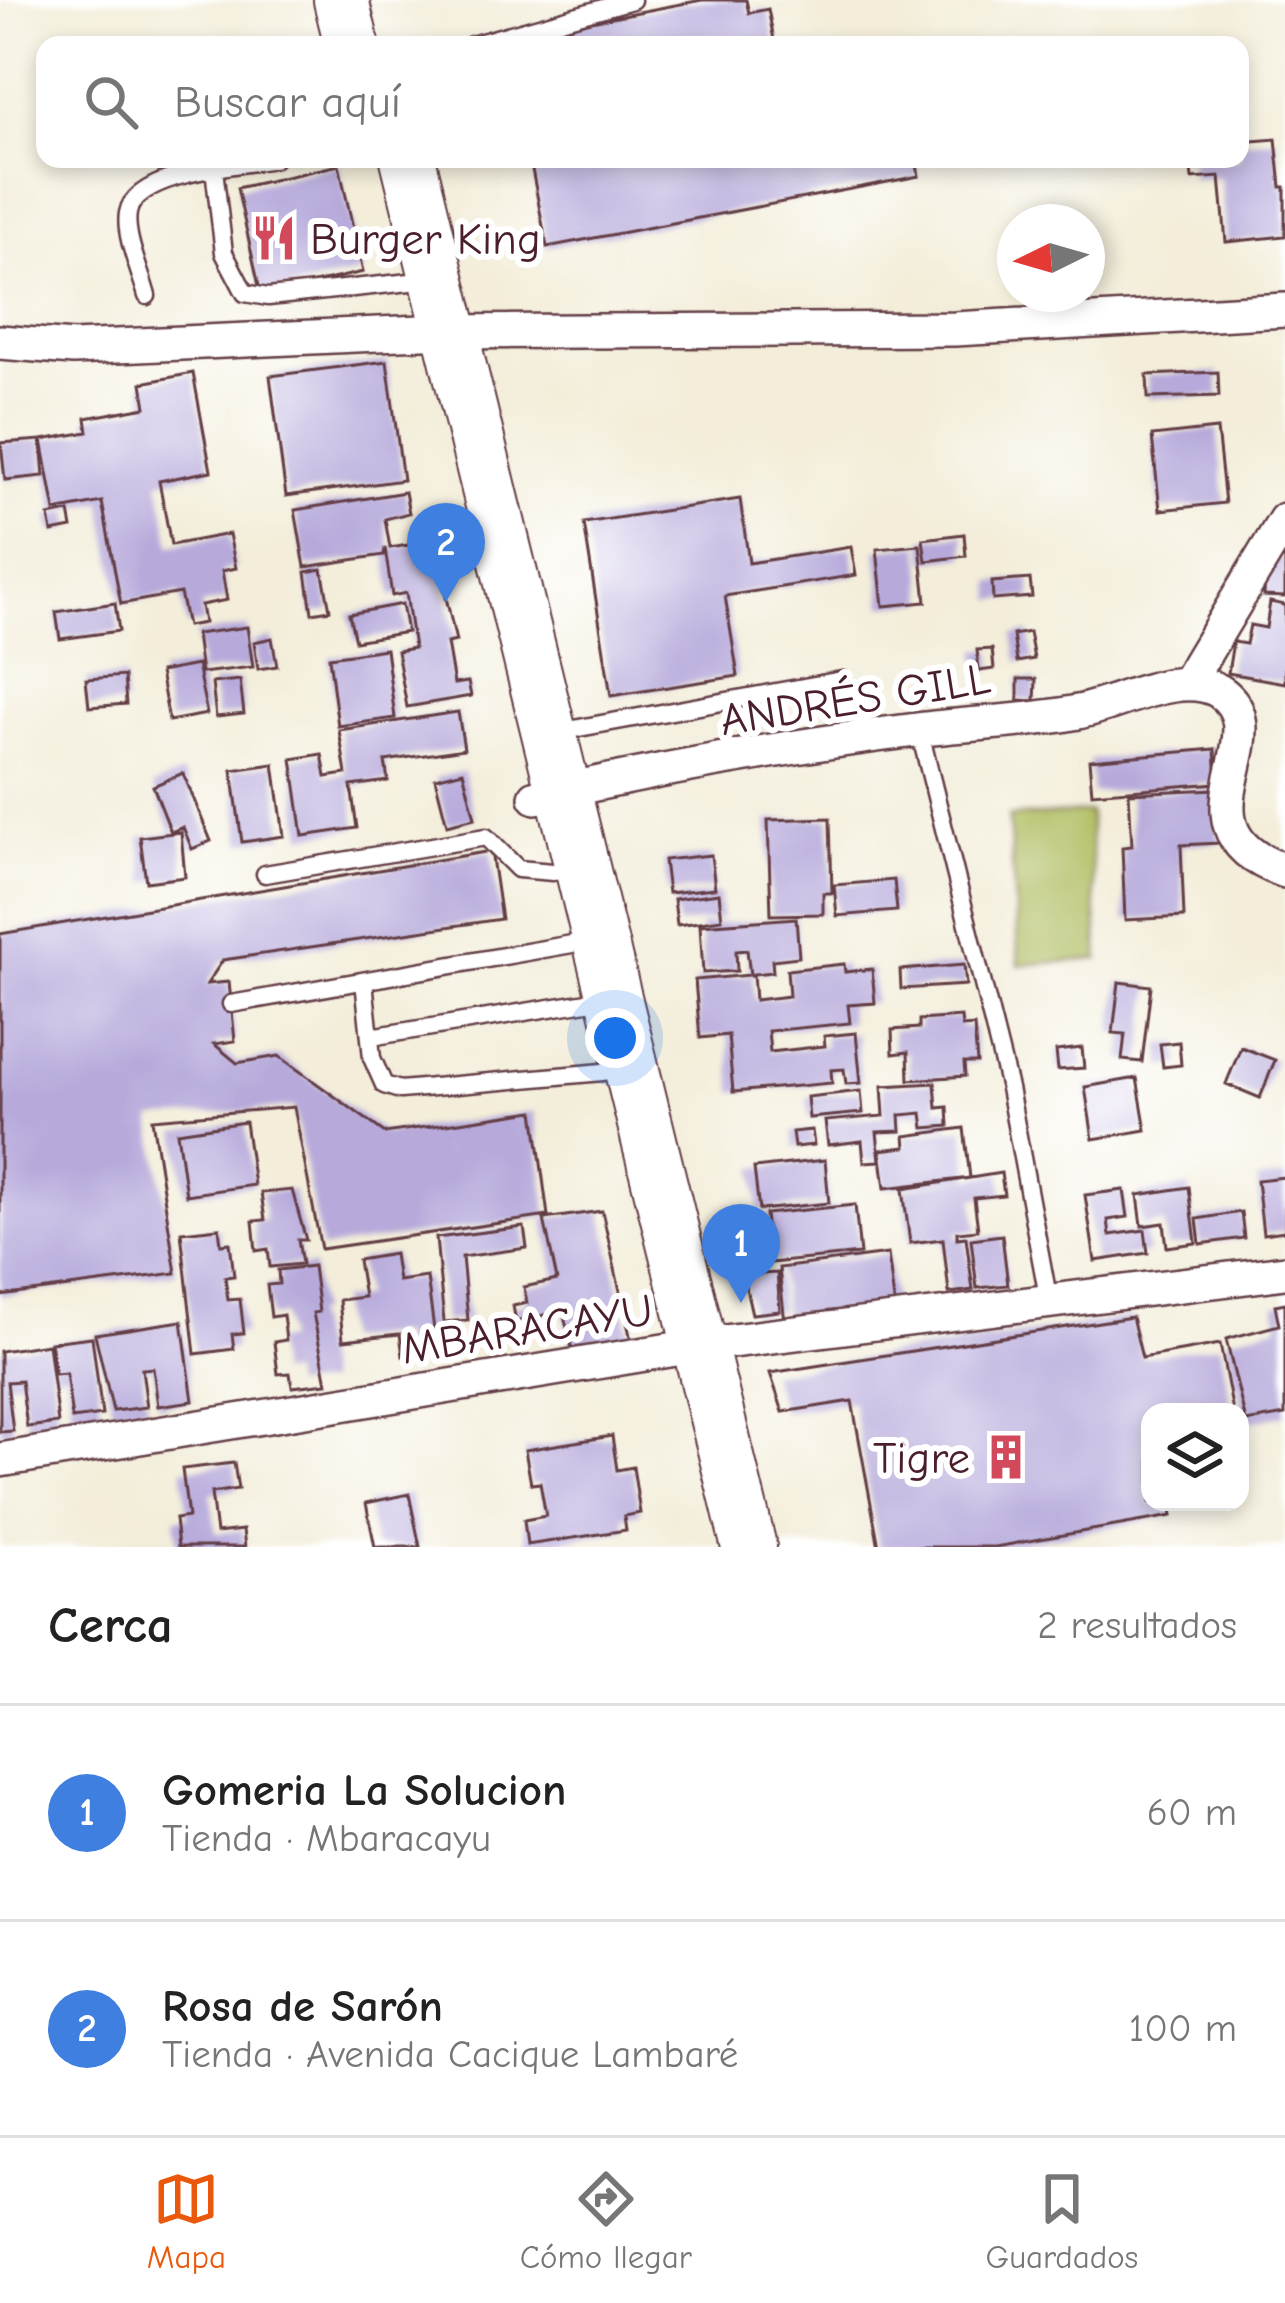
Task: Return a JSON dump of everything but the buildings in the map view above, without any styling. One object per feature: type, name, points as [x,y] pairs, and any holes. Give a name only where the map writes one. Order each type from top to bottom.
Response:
[{"type":"main road","points":[[341,0],[350,36]]},
{"type":"main road","points":[[370,0],[378,36]]},
{"type":"main road","points":[[383,168],[550,734],[553,872],[603,1072],[749,1547]]},
{"type":"main road","points":[[410,168],[428,316],[684,1347],[717,1547]]},
{"type":"street","points":[[0,342],[73,349],[428,316],[955,329],[1285,310]]},
{"type":"street","points":[[1285,520],[1187,683],[1210,687],[1232,702],[1243,730],[1232,833],[1245,854],[1285,871]]},
{"type":"street","name":"ANDRÉS GILL","points":[[550,794],[919,729],[1077,712],[1187,683]]},
{"type":"street","name":"MBARACAYU","points":[[0,1460],[684,1347],[1285,1273]]},
{"type":"lane","points":[[503,36],[632,0]]},
{"type":"lane","points":[[147,296],[128,209],[161,181],[220,168]]},
{"type":"lane","points":[[214,169],[224,253],[245,292],[428,316]]},
{"type":"lane","points":[[550,734],[842,680],[859,700],[865,739]]},
{"type":"lane","points":[[919,729],[1009,1088],[1049,1302]]},
{"type":"lane","points":[[265,874],[486,837],[518,869],[553,872]]},
{"type":"lane","points":[[231,1004],[572,944]]},
{"type":"lane","points":[[364,981],[370,1037],[384,1085],[400,1090],[603,1072]]},
{"type":"lane","points":[[370,1037],[587,1002]]},
{"type":"green space","points":[[1089,812],[1099,959],[1019,965],[1009,817]]},
{"type":"place","name":"Burger King","points":[[274,238]]},
{"type":"place","name":"Rosa de Sarón","points":[[446,602]]},
{"type":"place","name":"Gomeria La Solucion","points":[[741,1303]]},
{"type":"place","name":"Tigre","points":[[1006,1457]]}]
